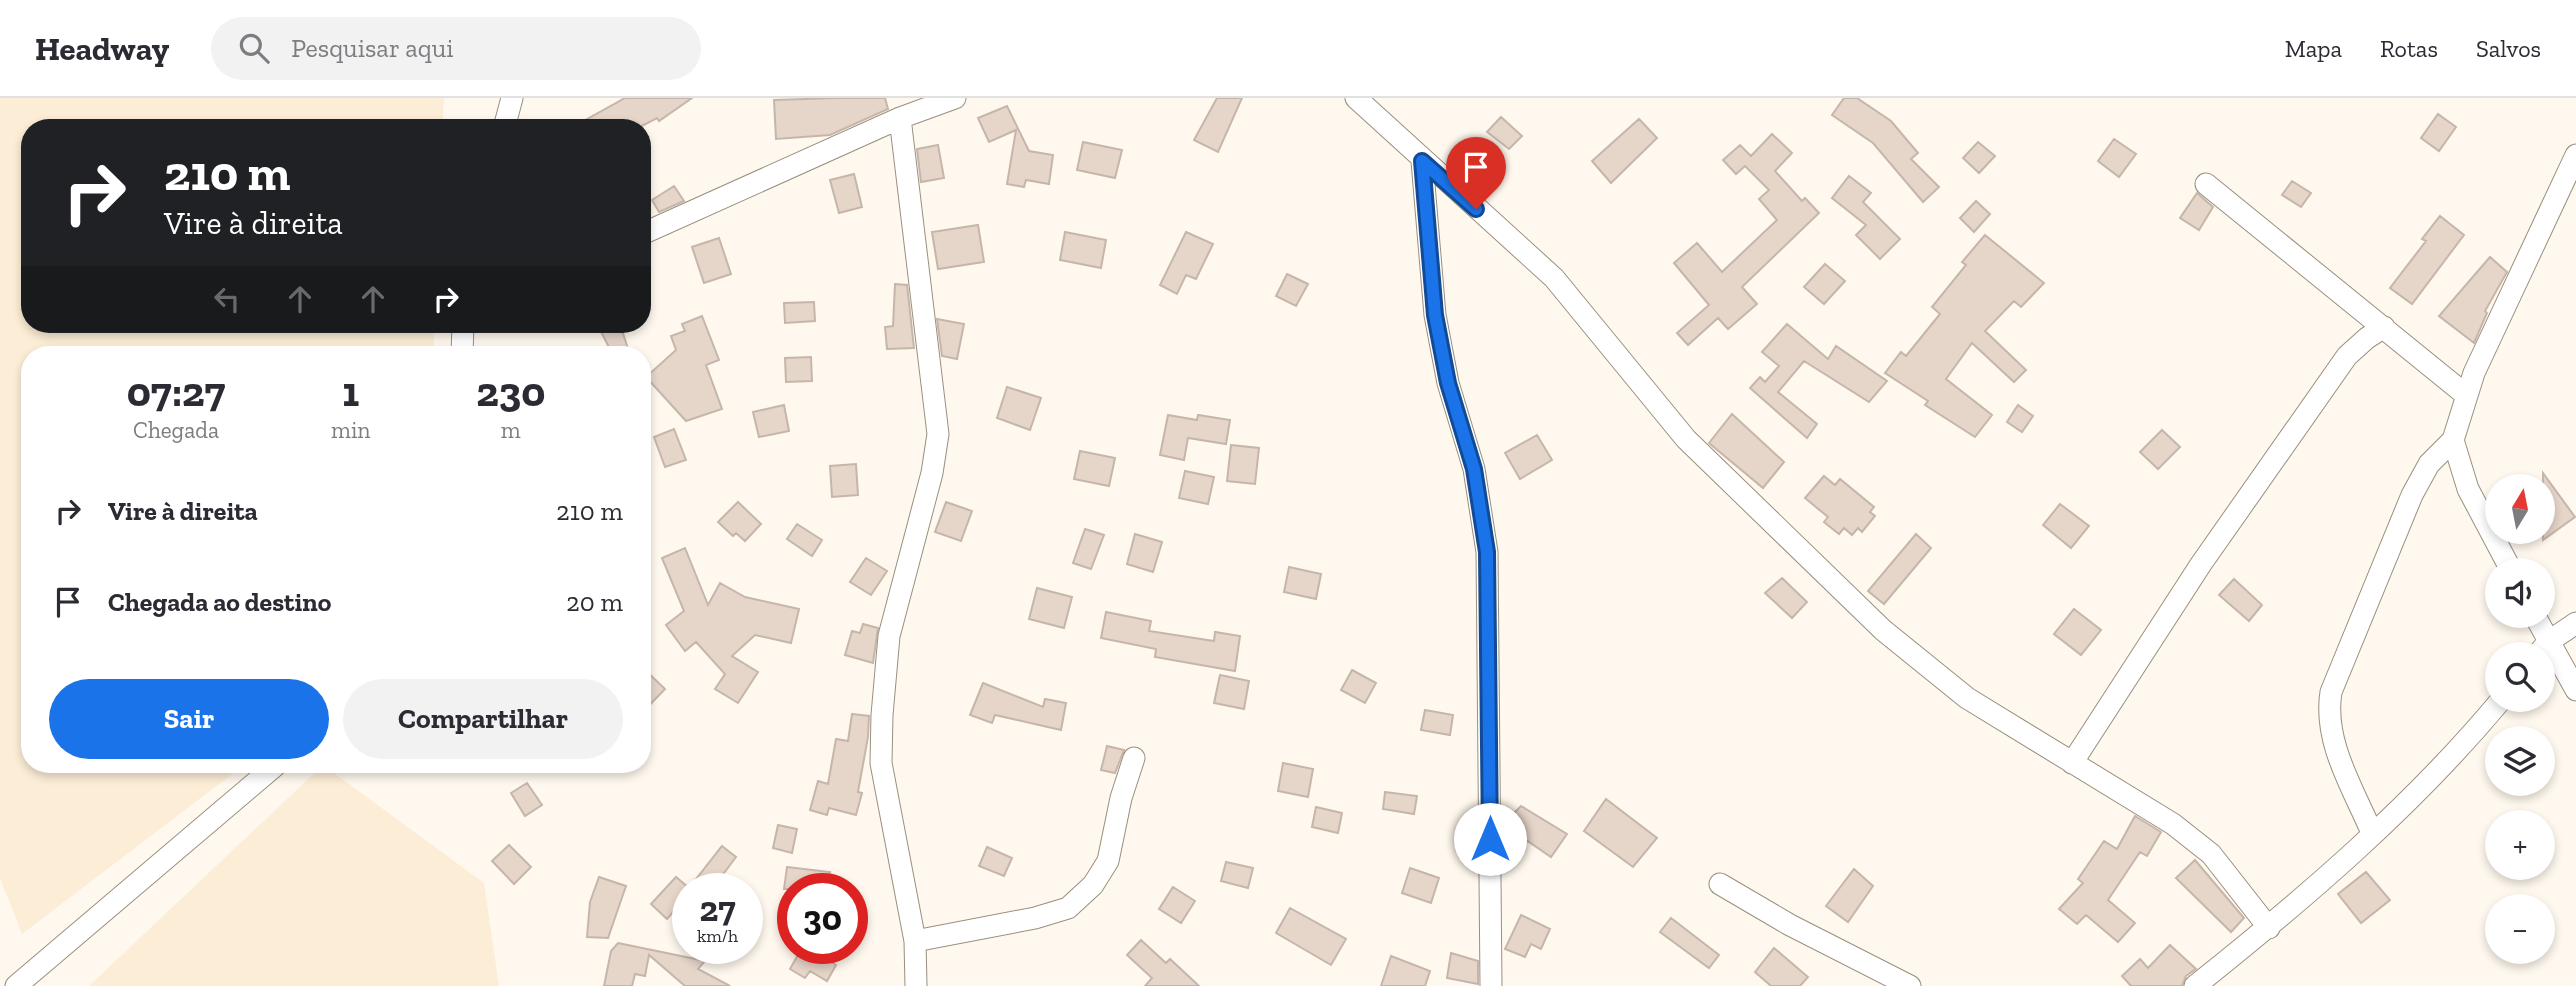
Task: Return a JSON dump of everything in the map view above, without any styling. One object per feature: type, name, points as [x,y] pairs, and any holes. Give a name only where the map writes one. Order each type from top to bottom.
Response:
[{"type":"street","points":[[506,119],[512,98]]},
{"type":"street","points":[[651,230],[900,118],[955,98]]},
{"type":"street","points":[[1356,98],[1422,161],[1554,278],[1686,439],[1883,631],[1966,698],[2173,824],[2211,854],[2269,928]]},
{"type":"street","points":[[900,118],[938,434],[932,473],[889,636],[882,715],[881,763],[915,941],[916,986]]},
{"type":"street","points":[[2372,833],[2329,733],[2327,713],[2331,692],[2412,495],[2429,464],[2453,440],[2466,395],[2576,155]]},
{"type":"street","points":[[1422,161],[1435,315],[1448,383],[1474,469],[1487,552],[1496,981]]},
{"type":"street","points":[[2206,184],[2466,395]]},
{"type":"street","points":[[2072,762],[2201,564],[2347,356],[2384,327]]},
{"type":"street","points":[[2453,440],[2468,489],[2505,558]]},
{"type":"street","points":[[2551,642],[2576,623]]},
{"type":"street","points":[[2555,663],[2576,690]]},
{"type":"street","points":[[2195,986],[2269,928],[2372,833],[2467,740],[2491,712]]},
{"type":"street","points":[[915,941],[1035,918],[1068,908],[1093,885],[1108,861],[1121,798],[1134,758]]},
{"type":"street","points":[[16,986],[267,773]]},
{"type":"street","points":[[1720,884],[1790,925],[1910,986]]},
{"type":"shaded area","points":[[0,98],[444,98],[443,119],[21,119],[21,333],[434,333],[434,346],[21,346],[21,773],[233,773],[22,934],[0,878]]},
{"type":"shaded area","points":[[315,773],[334,773],[484,883],[499,986],[89,986]]},
{"type":"building","points":[[625,98],[692,98],[659,121],[657,118],[651,121],[651,119],[587,119]]},
{"type":"building","points":[[885,98],[888,109],[830,135],[776,139],[774,100]]},
{"type":"building","points":[[1217,98],[1242,98],[1218,152],[1194,140]]},
{"type":"building","points":[[1844,98],[1857,98],[1891,121],[1918,153],[1911,159],[1939,187],[1923,202],[1873,143],[1832,115]]},
{"type":"building","points":[[1007,106],[1029,151],[1053,155],[1049,184],[1026,180],[1024,187],[1007,184],[1016,130],[989,142],[978,118]]},
{"type":"building","points":[[2438,114],[2456,127],[2439,151],[2421,138]]},
{"type":"building","points":[[1501,117],[1522,136],[1509,149],[1487,132]]},
{"type":"building","points":[[1639,119],[1657,138],[1611,183],[1592,161]]},
{"type":"building","points":[[1772,134],[1792,153],[1775,171],[1802,201],[1805,198],[1819,213],[1742,287],[1757,304],[1728,329],[1718,318],[1688,345],[1677,333],[1709,305],[1674,263],[1697,243],[1722,272],[1777,220],[1759,199],[1769,190],[1745,166],[1736,174],[1723,160],[1740,145],[1751,156]]},
{"type":"building","points":[[2114,139],[2136,154],[2119,177],[2098,161]]},
{"type":"building","points":[[1083,142],[1122,150],[1115,178],[1077,170]]},
{"type":"building","points":[[1978,142],[1995,156],[1979,173],[1963,158]]},
{"type":"building","points":[[938,145],[944,178],[921,182],[917,149]]},
{"type":"building","points":[[854,174],[862,207],[839,213],[830,180]]},
{"type":"building","points":[[1849,176],[1871,193],[1863,202],[1900,239],[1880,259],[1856,235],[1866,225],[1832,198]]},
{"type":"building","points":[[2292,181],[2311,193],[2301,207],[2282,195]]},
{"type":"building","points":[[674,186],[684,201],[659,212],[652,200]]},
{"type":"building","points":[[2197,193],[2213,207],[2199,230],[2180,218]]},
{"type":"building","points":[[1976,201],[1990,214],[1974,232],[1960,218]]},
{"type":"building","points":[[2440,216],[2464,235],[2412,304],[2390,288],[2426,241],[2422,239]]},
{"type":"building","points":[[978,225],[984,262],[938,269],[932,232]]},
{"type":"building","points":[[1065,232],[1106,240],[1101,268],[1060,260]]},
{"type":"building","points":[[1186,232],[1213,244],[1196,279],[1186,275],[1177,294],[1160,285]]},
{"type":"building","points":[[1985,235],[2044,283],[2021,307],[2014,301],[1985,331],[2026,370],[2014,382],[1972,343],[1946,379],[1992,415],[1975,437],[1925,405],[1928,401],[1885,373],[1901,352],[1906,356],[1940,314],[1932,307],[1966,265],[1962,262]]},
{"type":"building","points":[[719,238],[731,274],[704,283],[692,247]]},
{"type":"building","points":[[2490,257],[2507,272],[2485,311],[2487,313],[2474,343],[2439,316]]},
{"type":"building","points":[[1825,264],[1845,281],[1824,304],[1804,287]]},
{"type":"building","points":[[1287,274],[1308,284],[1296,306],[1276,296]]},
{"type":"building","points":[[895,284],[907,285],[914,348],[887,349],[885,327],[893,326]]},
{"type":"building","points":[[814,302],[815,321],[785,323],[784,303]]},
{"type":"building","points":[[702,316],[719,360],[706,365],[722,409],[686,421],[651,382],[651,372],[676,350],[671,336],[685,331],[682,324]]},
{"type":"building","points":[[937,319],[964,324],[957,359],[942,356]]},
{"type":"building","points":[[1787,324],[1828,359],[1836,346],[1887,381],[1869,402],[1804,361],[1778,392],[1817,424],[1807,438],[1750,388],[1760,377],[1765,382],[1779,366],[1762,352]]},
{"type":"building","points":[[602,333],[623,333],[627,346],[608,346]]},
{"type":"building","points":[[811,357],[812,381],[786,382],[785,358]]},
{"type":"building","points":[[1007,387],[1041,398],[1030,430],[997,418]]},
{"type":"building","points":[[784,405],[789,431],[759,437],[753,412]]},
{"type":"building","points":[[2018,405],[2033,416],[2022,432],[2007,422]]},
{"type":"building","points":[[1732,414],[1784,462],[1763,488],[1709,443]]},
{"type":"building","points":[[1168,415],[1197,420],[1198,415],[1230,420],[1226,444],[1188,438],[1184,460],[1160,455]]},
{"type":"building","points":[[674,429],[686,460],[665,467],[654,437]]},
{"type":"building","points":[[2162,430],[2180,447],[2158,469],[2140,452]]},
{"type":"building","points":[[1537,435],[1552,460],[1520,479],[1505,453]]},
{"type":"building","points":[[1231,445],[1259,448],[1255,484],[1227,481]]},
{"type":"building","points":[[1080,451],[1115,458],[1109,486],[1074,479]]},
{"type":"building","points":[[856,464],[858,495],[832,497],[830,466]]},
{"type":"building","points":[[1185,471],[1214,477],[1208,504],[1179,498]]},
{"type":"building","points":[[1824,476],[1835,485],[1840,479],[1874,507],[1870,512],[1875,516],[1862,532],[1858,528],[1852,535],[1844,528],[1839,534],[1824,522],[1828,517],[1805,498]]},
{"type":"building","points":[[2555,490],[2575,517],[2555,531]]},
{"type":"building","points":[[738,502],[761,524],[745,541],[736,533],[733,536],[718,522]]},
{"type":"building","points":[[946,502],[972,511],[961,541],[935,532]]},
{"type":"building","points":[[2060,504],[2089,526],[2071,548],[2043,525]]},
{"type":"building","points":[[797,524],[822,540],[812,556],[787,539]]},
{"type":"building","points":[[1085,529],[1104,535],[1091,569],[1073,563]]},
{"type":"building","points":[[1135,534],[1162,542],[1153,572],[1127,564]]},
{"type":"building","points":[[1916,534],[1931,548],[1884,604],[1868,591]]},
{"type":"building","points":[[685,548],[708,605],[720,583],[745,597],[799,609],[791,643],[755,635],[732,656],[758,672],[738,703],[715,689],[725,674],[696,642],[685,651],[666,625],[684,611],[662,558]]},
{"type":"building","points":[[866,558],[887,571],[871,595],[850,582]]},
{"type":"building","points":[[1289,567],[1321,574],[1316,599],[1284,592]]},
{"type":"building","points":[[1782,578],[1807,602],[1792,618],[1765,593]]},
{"type":"building","points":[[2234,579],[2262,605],[2249,621],[2219,595]]},
{"type":"building","points":[[1037,588],[1072,597],[1064,628],[1029,619]]},
{"type":"building","points":[[2074,609],[2101,630],[2081,655],[2054,634]]},
{"type":"building","points":[[1106,612],[1151,621],[1149,631],[1214,641],[1215,632],[1240,636],[1235,671],[1155,657],[1156,649],[1101,638]]},
{"type":"building","points":[[863,624],[878,628],[873,663],[845,655],[852,631],[860,633]]},
{"type":"building","points":[[1352,670],[1376,683],[1365,703],[1341,690]]},
{"type":"building","points":[[1220,675],[1249,681],[1244,709],[1214,703]]},
{"type":"building","points":[[651,676],[665,689],[651,704]]},
{"type":"building","points":[[983,683],[1043,707],[1045,699],[1066,703],[1061,730],[995,715],[992,723],[970,715]]},
{"type":"building","points":[[1425,710],[1453,715],[1450,735],[1421,730]]},
{"type":"building","points":[[852,714],[869,716],[858,792],[862,793],[856,815],[829,808],[827,815],[810,810],[818,781],[828,784],[836,739],[848,741]]},
{"type":"building","points":[[1107,746],[1124,750],[1115,773],[1101,770]]},
{"type":"building","points":[[1283,763],[1313,769],[1308,797],[1278,791]]},
{"type":"building","points":[[527,783],[542,805],[525,816],[511,793]]},
{"type":"building","points":[[1385,792],[1417,796],[1414,814],[1383,809]]},
{"type":"building","points":[[1606,799],[1657,838],[1633,867],[1584,831]]},
{"type":"building","points":[[1521,806],[1567,834],[1551,857],[1503,824]]},
{"type":"building","points":[[1316,807],[1342,813],[1338,833],[1312,827]]},
{"type":"building","points":[[2135,816],[2161,832],[2147,856],[2140,852],[2108,900],[2135,923],[2118,942],[2086,915],[2077,924],[2059,909],[2083,883],[2078,879],[2104,841],[2117,849]]},
{"type":"building","points":[[778,825],[797,829],[792,853],[773,848]]},
{"type":"building","points":[[509,845],[531,867],[514,884],[492,861]]},
{"type":"building","points":[[722,846],[736,857],[724,873],[701,873]]},
{"type":"building","points":[[987,847],[1012,858],[1004,876],[979,866]]},
{"type":"building","points":[[2195,860],[2244,918],[2231,932],[2176,878]]},
{"type":"building","points":[[1226,862],[1253,868],[1248,888],[1221,881]]},
{"type":"building","points":[[787,867],[830,872],[830,873],[786,873]]},
{"type":"building","points":[[1410,868],[1439,878],[1431,903],[1402,893]]},
{"type":"building","points":[[1854,869],[1873,886],[1848,922],[1826,906]]},
{"type":"building","points":[[2366,872],[2390,900],[2361,923],[2338,894]]},
{"type":"building","points":[[599,877],[626,886],[608,938],[587,937],[590,902]]},
{"type":"building","points":[[672,881],[672,913],[667,919],[651,904]]},
{"type":"building","points":[[1173,887],[1195,901],[1181,923],[1159,909]]},
{"type":"building","points":[[1290,908],[1346,939],[1331,965],[1276,933]]},
{"type":"building","points":[[1521,915],[1550,929],[1541,949],[1531,944],[1525,957],[1505,949]]},
{"type":"building","points":[[1671,918],[1719,955],[1709,968],[1660,932]]},
{"type":"building","points":[[1141,940],[1166,963],[1170,959],[1199,986],[1145,986],[1152,978],[1127,955]]},
{"type":"building","points":[[618,943],[672,954],[672,964],[702,964],[698,969],[730,986],[685,986],[649,955],[645,976],[635,974],[632,986],[604,986],[611,951]]},
{"type":"building","points":[[2170,945],[2196,969],[2186,976],[2182,986],[2131,986],[2122,976],[2140,959],[2148,968]]},
{"type":"building","points":[[1774,948],[1808,977],[1800,986],[1771,986],[1755,972]]},
{"type":"building","points":[[1451,953],[1478,961],[1478,984],[1447,978]]},
{"type":"building","points":[[1391,956],[1430,971],[1425,986],[1381,986]]},
{"type":"building","points":[[793,964],[836,965],[827,981],[810,971],[805,978],[790,969]]},
{"type":"route","points":[[1476,209],[1422,161],[1435,315],[1448,383],[1474,469],[1487,552],[1490,839]]}]
